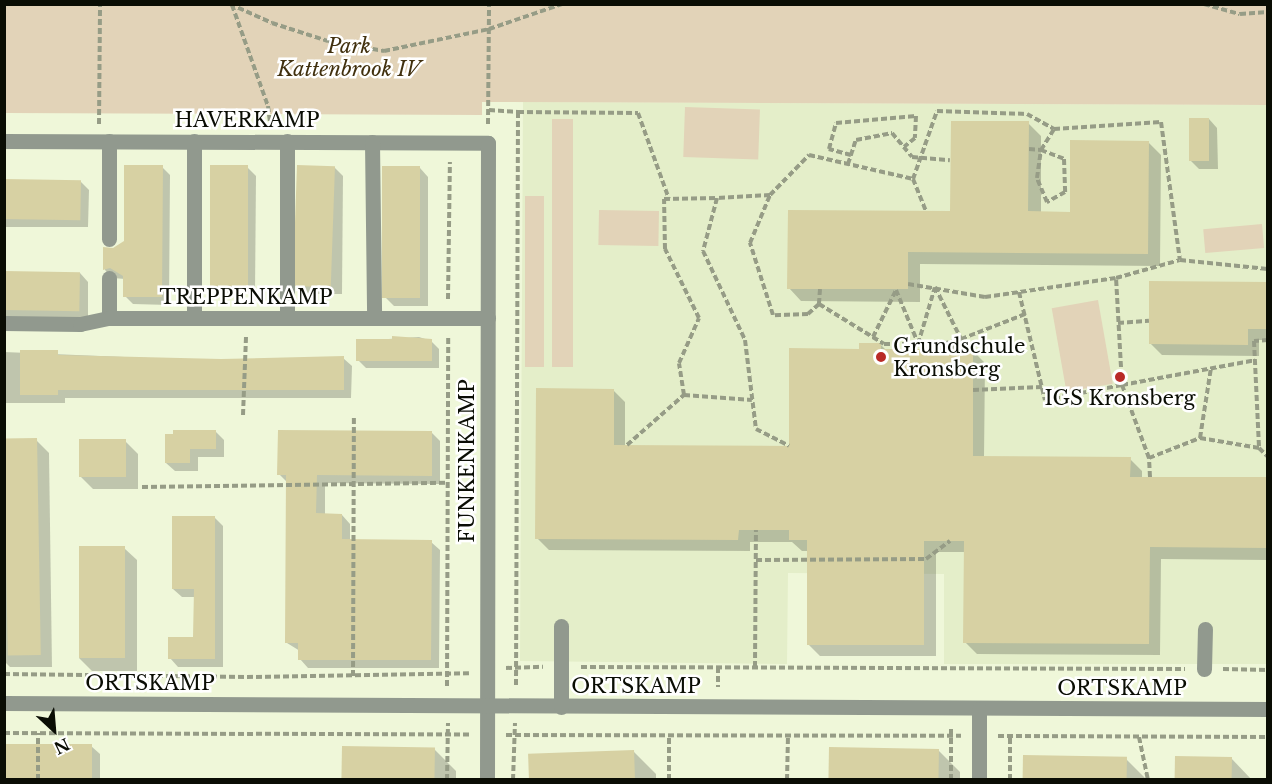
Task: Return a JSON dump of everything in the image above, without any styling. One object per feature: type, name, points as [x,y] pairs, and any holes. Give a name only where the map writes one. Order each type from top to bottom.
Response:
[{"type":"street","name":"HAVERKAMP","points":[[4,141],[488,143]]},
{"type":"street","points":[[104,141],[109,239]]},
{"type":"street","points":[[194,141],[194,318]]},
{"type":"street","points":[[279,141],[287,317]]},
{"type":"street","points":[[372,142],[374,317]]},
{"type":"street","name":"FUNKENKAMP","points":[[487,780],[488,143]]},
{"type":"street","points":[[109,278],[109,318]]},
{"type":"street","name":"TREPPENKAMP","points":[[4,323],[80,324],[109,318],[488,318]]},
{"type":"street","points":[[561,626],[561,707]]},
{"type":"street","points":[[1204,629],[1204,669]]},
{"type":"street","name":"ORTSKAMP","points":[[4,703],[1268,709]]},
{"type":"street","points":[[979,780],[980,709]]},
{"type":"path","points":[[100,4],[104,141]]},
{"type":"path","points":[[488,143],[489,4]]},
{"type":"path","points":[[231,5],[272,23],[328,41],[384,51],[489,29],[562,4]]},
{"type":"path","points":[[927,4],[940,4]]},
{"type":"path","points":[[1204,4],[1240,14],[1268,12]]},
{"type":"path","points":[[231,5],[279,141]]},
{"type":"path","points":[[489,110],[639,114],[669,199]]},
{"type":"path","points":[[926,211],[913,179],[937,111],[1027,114],[1054,129],[1161,122],[1180,260]]},
{"type":"path","points":[[513,780],[517,666],[518,112]]},
{"type":"path","points":[[851,155],[829,149],[836,123],[916,116],[915,138],[904,147]]},
{"type":"path","points":[[1054,129],[1041,150],[1037,178],[1047,202],[1065,192],[1064,159]]},
{"type":"path","points":[[848,164],[856,140],[892,133],[920,160],[950,160]]},
{"type":"path","points":[[447,780],[450,142]]},
{"type":"path","points":[[1029,148],[1070,159]]},
{"type":"path","points":[[820,289],[819,304],[808,314],[773,315],[750,243],[770,195],[809,155],[913,179]]},
{"type":"path","points":[[684,395],[679,363],[699,318],[665,249],[664,199],[770,195]]},
{"type":"path","points":[[717,198],[704,251],[746,340],[756,429],[789,446]]},
{"type":"path","points":[[908,284],[935,286],[985,297],[1116,278],[1180,260],[1268,268]]},
{"type":"path","points":[[1116,278],[1122,386],[1149,458],[1150,477]]},
{"type":"path","points":[[935,286],[961,339]]},
{"type":"path","points":[[918,344],[935,286]]},
{"type":"path","points":[[873,337],[896,290],[918,344]]},
{"type":"path","points":[[1019,292],[1045,400],[1255,360]]},
{"type":"path","points":[[819,304],[884,344],[943,344],[1025,314]]},
{"type":"path","points":[[243,415],[246,317]]},
{"type":"path","points":[[1118,322],[1149,321]]},
{"type":"path","points":[[950,349],[961,339]]},
{"type":"path","points":[[1259,448],[1254,340],[1268,340]]},
{"type":"path","points":[[1200,438],[1211,368]]},
{"type":"path","points":[[973,390],[1042,387]]},
{"type":"path","points":[[627,445],[684,395],[752,400]]},
{"type":"path","points":[[353,676],[354,416]]},
{"type":"path","points":[[1149,458],[1200,438],[1259,448],[1268,457]]},
{"type":"path","points":[[142,487],[448,483]]},
{"type":"path","points":[[755,667],[756,530]]},
{"type":"path","points":[[756,560],[926,559],[950,541]]},
{"type":"path","points":[[4,674],[447,676],[517,666],[1268,669]]},
{"type":"path","points":[[951,780],[952,708]]},
{"type":"path","points":[[4,733],[1268,737]]},
{"type":"path","points":[[38,734],[38,780]]},
{"type":"path","points":[[669,735],[669,780]]},
{"type":"path","points":[[787,780],[788,736]]},
{"type":"path","points":[[1010,736],[1010,780]]},
{"type":"path","points":[[1139,737],[1148,780]]},
{"type":"shaded area","points":[[523,102],[1267,105],[1267,664],[944,664],[944,574],[788,573],[787,664],[520,661]]},
{"type":"green space","name":"Park Kattenbrook IV","points":[[5,4],[1267,5],[1267,105],[482,102],[482,115],[5,113]]},
{"type":"green space","points":[[685,107],[760,110],[758,160],[683,157]]},
{"type":"green space","points":[[552,119],[573,119],[573,367],[552,367]]},
{"type":"green space","points":[[525,196],[544,196],[544,367],[525,367]]},
{"type":"green space","points":[[599,210],[659,211],[658,246],[598,245]]},
{"type":"green space","points":[[1262,224],[1264,248],[1205,253],[1203,229]]},
{"type":"green space","points":[[1098,300],[1113,384],[1066,392],[1052,308]]},
{"type":"building","points":[[1189,118],[1209,118],[1209,161],[1189,161]]},
{"type":"building","points":[[951,121],[1029,121],[1028,211],[1070,212],[1070,140],[1149,141],[1148,254],[908,252],[908,289],[787,289],[788,210],[950,211]]},
{"type":"building","points":[[124,165],[163,165],[162,297],[123,297],[123,276],[110,268],[103,270],[103,247],[113,248],[124,241]]},
{"type":"building","points":[[210,165],[248,165],[248,286],[210,286]]},
{"type":"building","points":[[297,165],[335,166],[331,287],[293,286]]},
{"type":"building","points":[[382,166],[420,166],[420,298],[382,298]]},
{"type":"building","points":[[4,179],[81,180],[80,220],[4,219]]},
{"type":"building","points":[[4,271],[80,272],[79,311],[4,310]]},
{"type":"building","points":[[1149,281],[1268,282],[1268,329],[1248,329],[1248,345],[1149,344]]},
{"type":"building","points":[[392,336],[432,339],[432,361],[356,361],[356,339],[392,339]]},
{"type":"building","points":[[859,343],[881,343],[881,349],[973,349],[973,456],[1131,457],[1130,477],[1268,477],[1268,548],[1150,547],[1149,644],[963,643],[964,541],[924,541],[924,645],[807,645],[807,540],[789,540],[789,530],[739,530],[738,540],[535,539],[536,388],[614,389],[614,445],[789,446],[789,348],[859,349]]},
{"type":"building","points":[[20,350],[58,350],[58,355],[221,359],[344,356],[344,390],[58,390],[58,395],[20,395]]},
{"type":"building","points":[[173,430],[216,430],[216,449],[190,449],[190,463],[165,463],[165,434],[173,434]]},
{"type":"building","points":[[278,430],[432,431],[432,476],[317,475],[316,513],[342,514],[342,539],[432,540],[431,660],[298,660],[298,643],[285,643],[286,475],[277,475]]},
{"type":"building","points":[[37,438],[41,655],[8,656],[4,439]]},
{"type":"building","points":[[79,439],[126,439],[126,477],[79,477]]},
{"type":"building","points":[[172,516],[215,516],[215,659],[168,659],[168,637],[193,637],[194,589],[172,589]]},
{"type":"building","points":[[79,546],[125,546],[125,658],[79,658]]},
{"type":"building","points":[[4,744],[92,744],[92,780],[4,780]]},
{"type":"building","points":[[342,746],[435,748],[434,780],[341,780]]},
{"type":"building","points":[[829,747],[939,749],[938,780],[828,780]]},
{"type":"building","points":[[634,750],[635,780],[529,780],[528,754]]},
{"type":"building","points":[[1023,755],[1127,757],[1127,780],[1023,780]]},
{"type":"building","points":[[1175,756],[1232,757],[1232,780],[1175,780]]},
{"type":"place","name":"Grundschule Kronsberg","points":[[881,357]]},
{"type":"place","name":"IGS Kronsberg","points":[[1120,377]]}]
